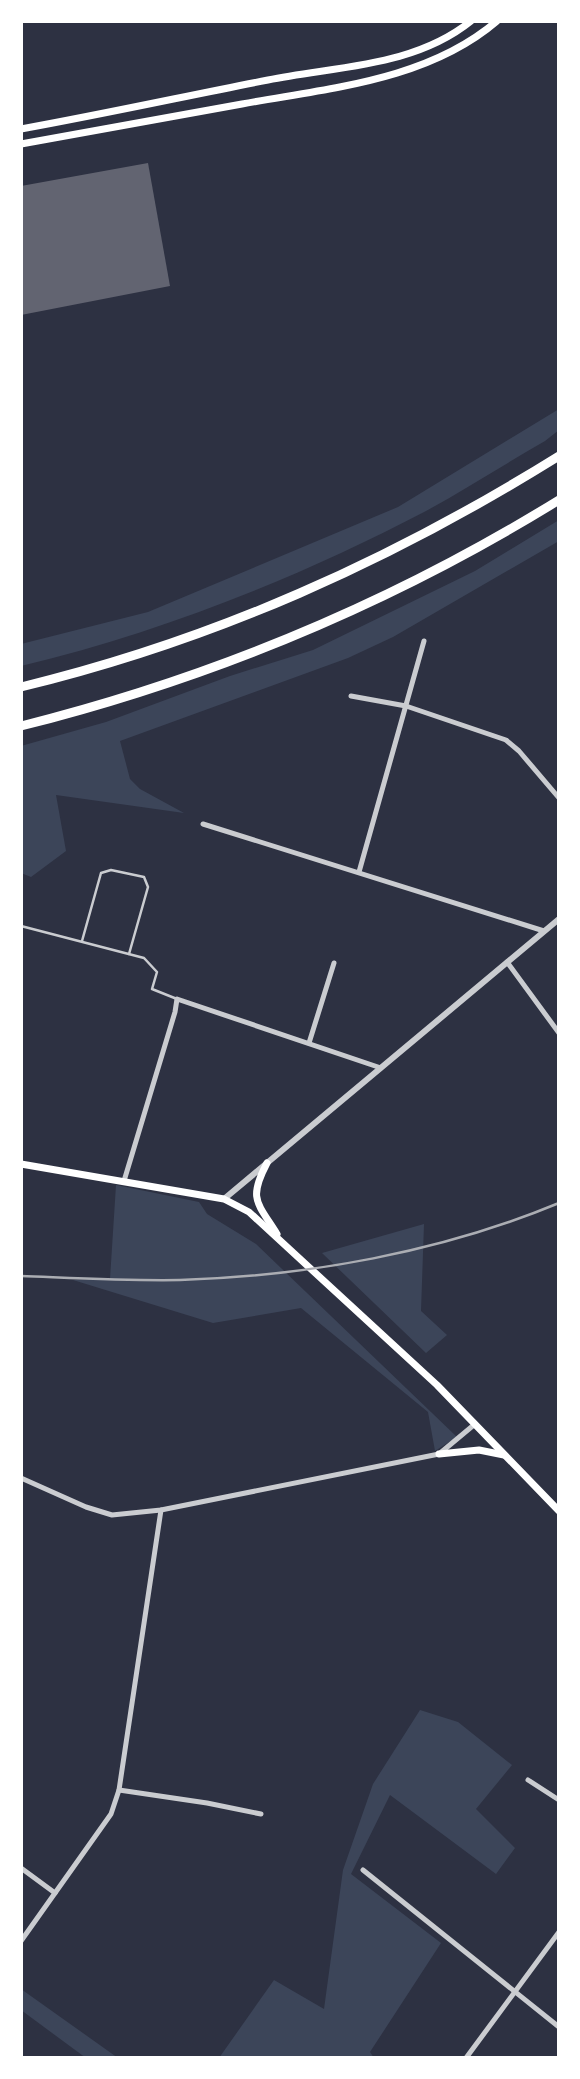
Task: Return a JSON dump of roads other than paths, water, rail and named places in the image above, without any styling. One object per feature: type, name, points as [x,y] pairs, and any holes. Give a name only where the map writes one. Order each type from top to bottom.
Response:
[{"type":"highway","points":[[21,687],[153,649],[293,597],[405,545],[559,456]]},
{"type":"highway","points":[[21,726],[115,701],[296,637],[448,565],[559,499]]},
{"type":"main road","points":[[21,129],[277,78],[369,64],[413,53],[459,31],[471,21]]},
{"type":"main road","points":[[21,144],[370,80],[432,62],[468,43],[497,21]]},
{"type":"main road","points":[[369,64],[370,80]]},
{"type":"main road","points":[[267,1163],[257,1183],[256,1195],[261,1208],[284,1244]]},
{"type":"main road","points":[[21,1164],[224,1199],[249,1212],[438,1385],[557,1505]]},
{"type":"main road","points":[[439,1454],[479,1450],[505,1455]]},
{"type":"street","points":[[359,872],[424,641]]},
{"type":"street","points":[[351,696],[406,706],[506,740],[519,751],[559,798]]},
{"type":"street","points":[[203,824],[544,931]]},
{"type":"street","points":[[224,1199],[559,919]]},
{"type":"street","points":[[507,962],[559,1033]]},
{"type":"street","points":[[309,1043],[334,963]]},
{"type":"street","points":[[124,1181],[176,1012],[177,999],[381,1068]]},
{"type":"street","points":[[21,1478],[86,1507],[112,1515],[162,1510],[439,1454],[475,1424]]},
{"type":"street","points":[[21,1941],[111,1814],[119,1790],[162,1510]]},
{"type":"street","points":[[528,1780],[559,1800]]},
{"type":"street","points":[[119,1790],[261,1814]]},
{"type":"street","points":[[21,1868],[55,1894]]},
{"type":"street","points":[[363,1870],[559,2027]]},
{"type":"street","points":[[466,2058],[559,1931]]},
{"type":"lane","points":[[82,942],[101,873],[111,870],[144,877],[148,887],[129,954]]},
{"type":"lane","points":[[21,926],[144,958],[157,972],[152,989],[177,999]]},
{"type":"railway","points":[[21,1276],[180,1280],[228,1278],[325,1267],[421,1248],[468,1235],[559,1203]]}]
